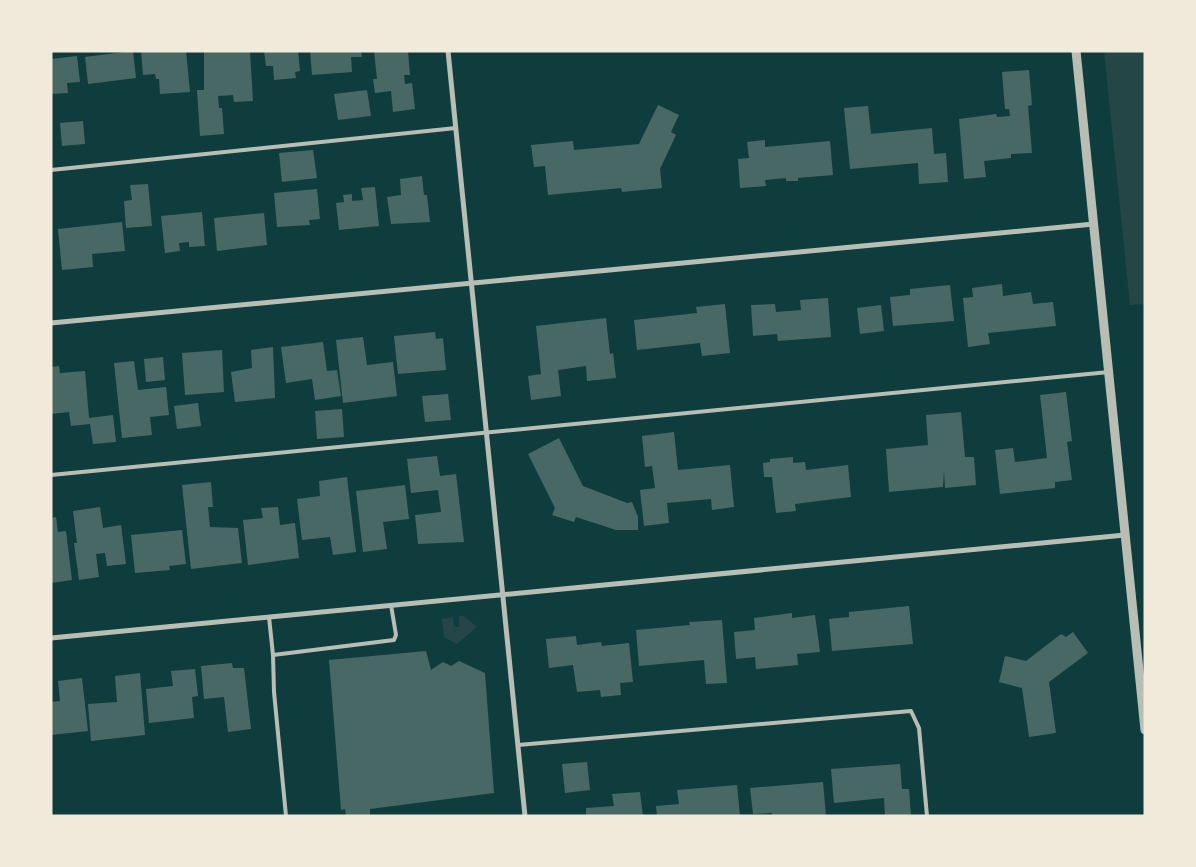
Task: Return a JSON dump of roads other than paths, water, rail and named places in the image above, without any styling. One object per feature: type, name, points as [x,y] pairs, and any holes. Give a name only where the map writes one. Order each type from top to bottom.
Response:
[{"type":"street","points":[[448,51],[525,816]]},
{"type":"street","points":[[1076,51],[1145,730]]},
{"type":"street","points":[[51,323],[1094,224]]},
{"type":"street","points":[[51,638],[1125,535]]},
{"type":"lane","points":[[51,170],[456,128]]},
{"type":"lane","points":[[51,475],[1109,372]]},
{"type":"lane","points":[[273,655],[394,640],[396,635],[391,605]]},
{"type":"lane","points":[[269,617],[286,816]]},
{"type":"lane","points":[[518,745],[911,711],[919,728],[927,816]]}]
